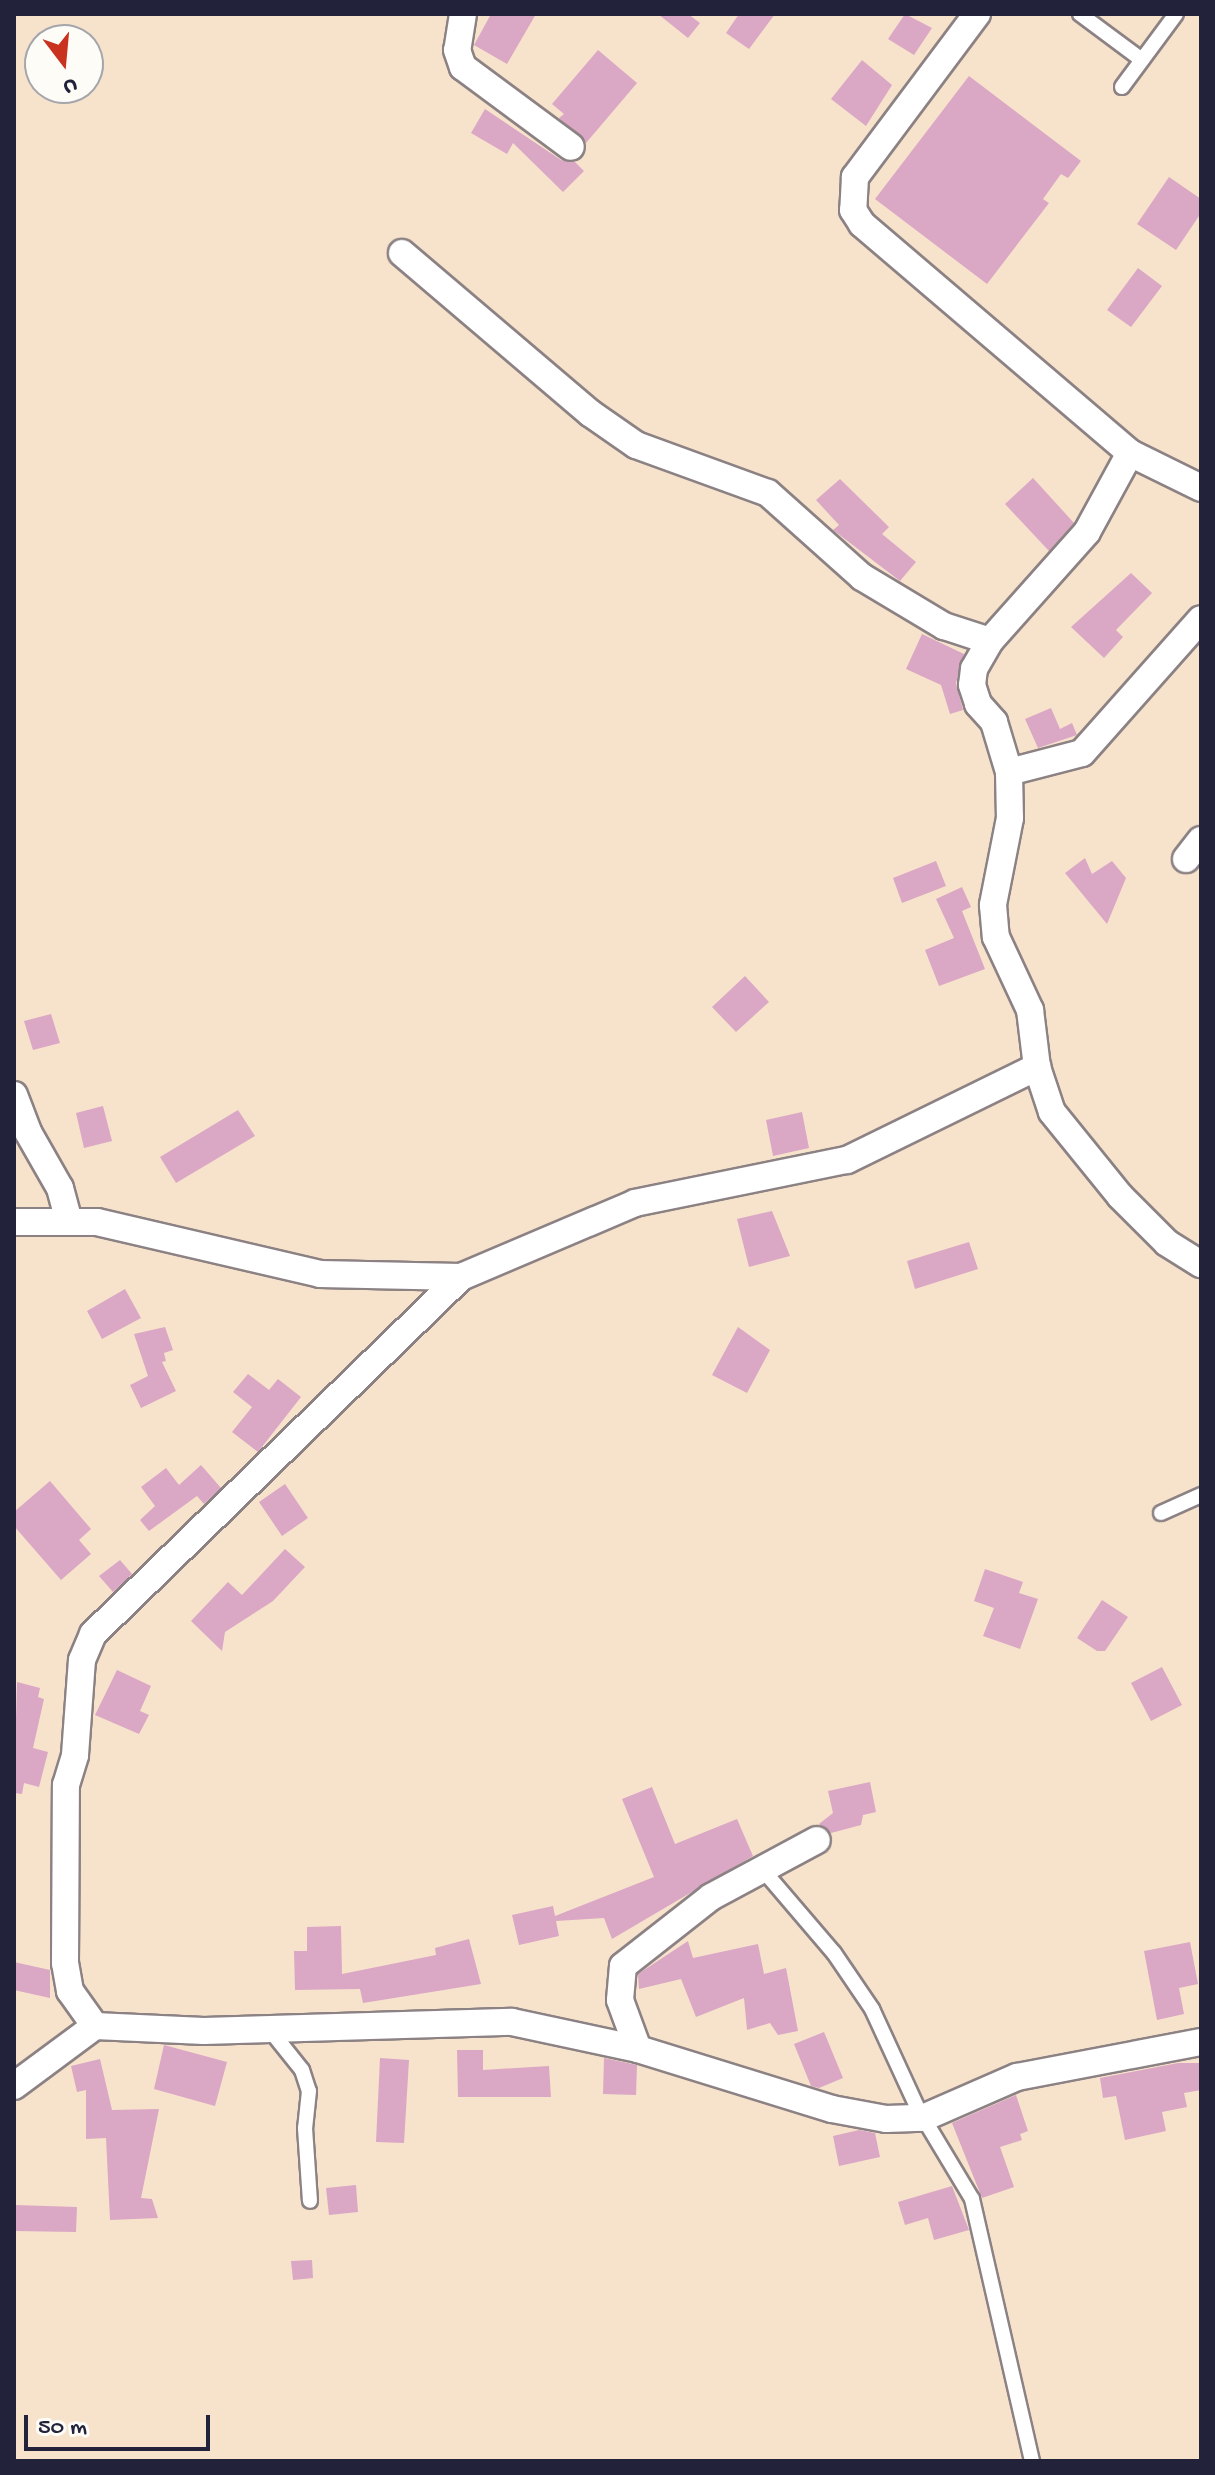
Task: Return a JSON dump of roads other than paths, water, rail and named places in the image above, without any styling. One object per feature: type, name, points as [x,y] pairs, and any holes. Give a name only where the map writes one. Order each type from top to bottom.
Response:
[{"type":"street","points":[[463,14],[457,50],[463,67],[571,147]]},
{"type":"street","points":[[977,14],[855,177],[853,210],[862,224],[1130,453],[1201,488]]},
{"type":"street","points":[[402,253],[590,413],[636,445],[768,493],[862,577],[944,626],[990,641]]},
{"type":"street","points":[[1130,453],[1087,532],[990,641],[974,669],[973,691],[994,722],[1009,772],[1010,818],[993,920],[1001,956],[1030,1010],[1037,1067],[1052,1112],[1084,1156],[1167,1243],[1201,1264]]},
{"type":"street","points":[[1009,772],[1068,759],[1089,747],[1201,619]]},
{"type":"street","points":[[95,2026],[70,1991],[65,1963],[66,1785],[75,1755],[82,1660],[93,1634],[461,1277],[635,1203],[847,1160],[1037,1067]]},
{"type":"street","points":[[14,1095],[32,1140],[57,1180],[68,1218]]},
{"type":"street","points":[[14,1222],[68,1218],[304,1272],[461,1277]]},
{"type":"street","points":[[638,2049],[620,2000],[623,1966],[711,1897],[817,1840]]},
{"type":"street","points":[[14,2086],[95,2026],[270,2030],[512,2022],[638,2049],[832,2109],[886,2119],[923,2118],[1017,2077],[1201,2042]]},
{"type":"lane","points":[[1080,14],[1142,60]]},
{"type":"lane","points":[[1122,87],[1176,14]]},
{"type":"lane","points":[[1161,1513],[1201,1495]]},
{"type":"lane","points":[[763,1870],[781,1886],[853,1979],[880,2023],[923,2118],[972,2199],[1032,2461]]},
{"type":"lane","points":[[270,2030],[302,2070],[309,2091],[305,2128],[310,2201]]}]
